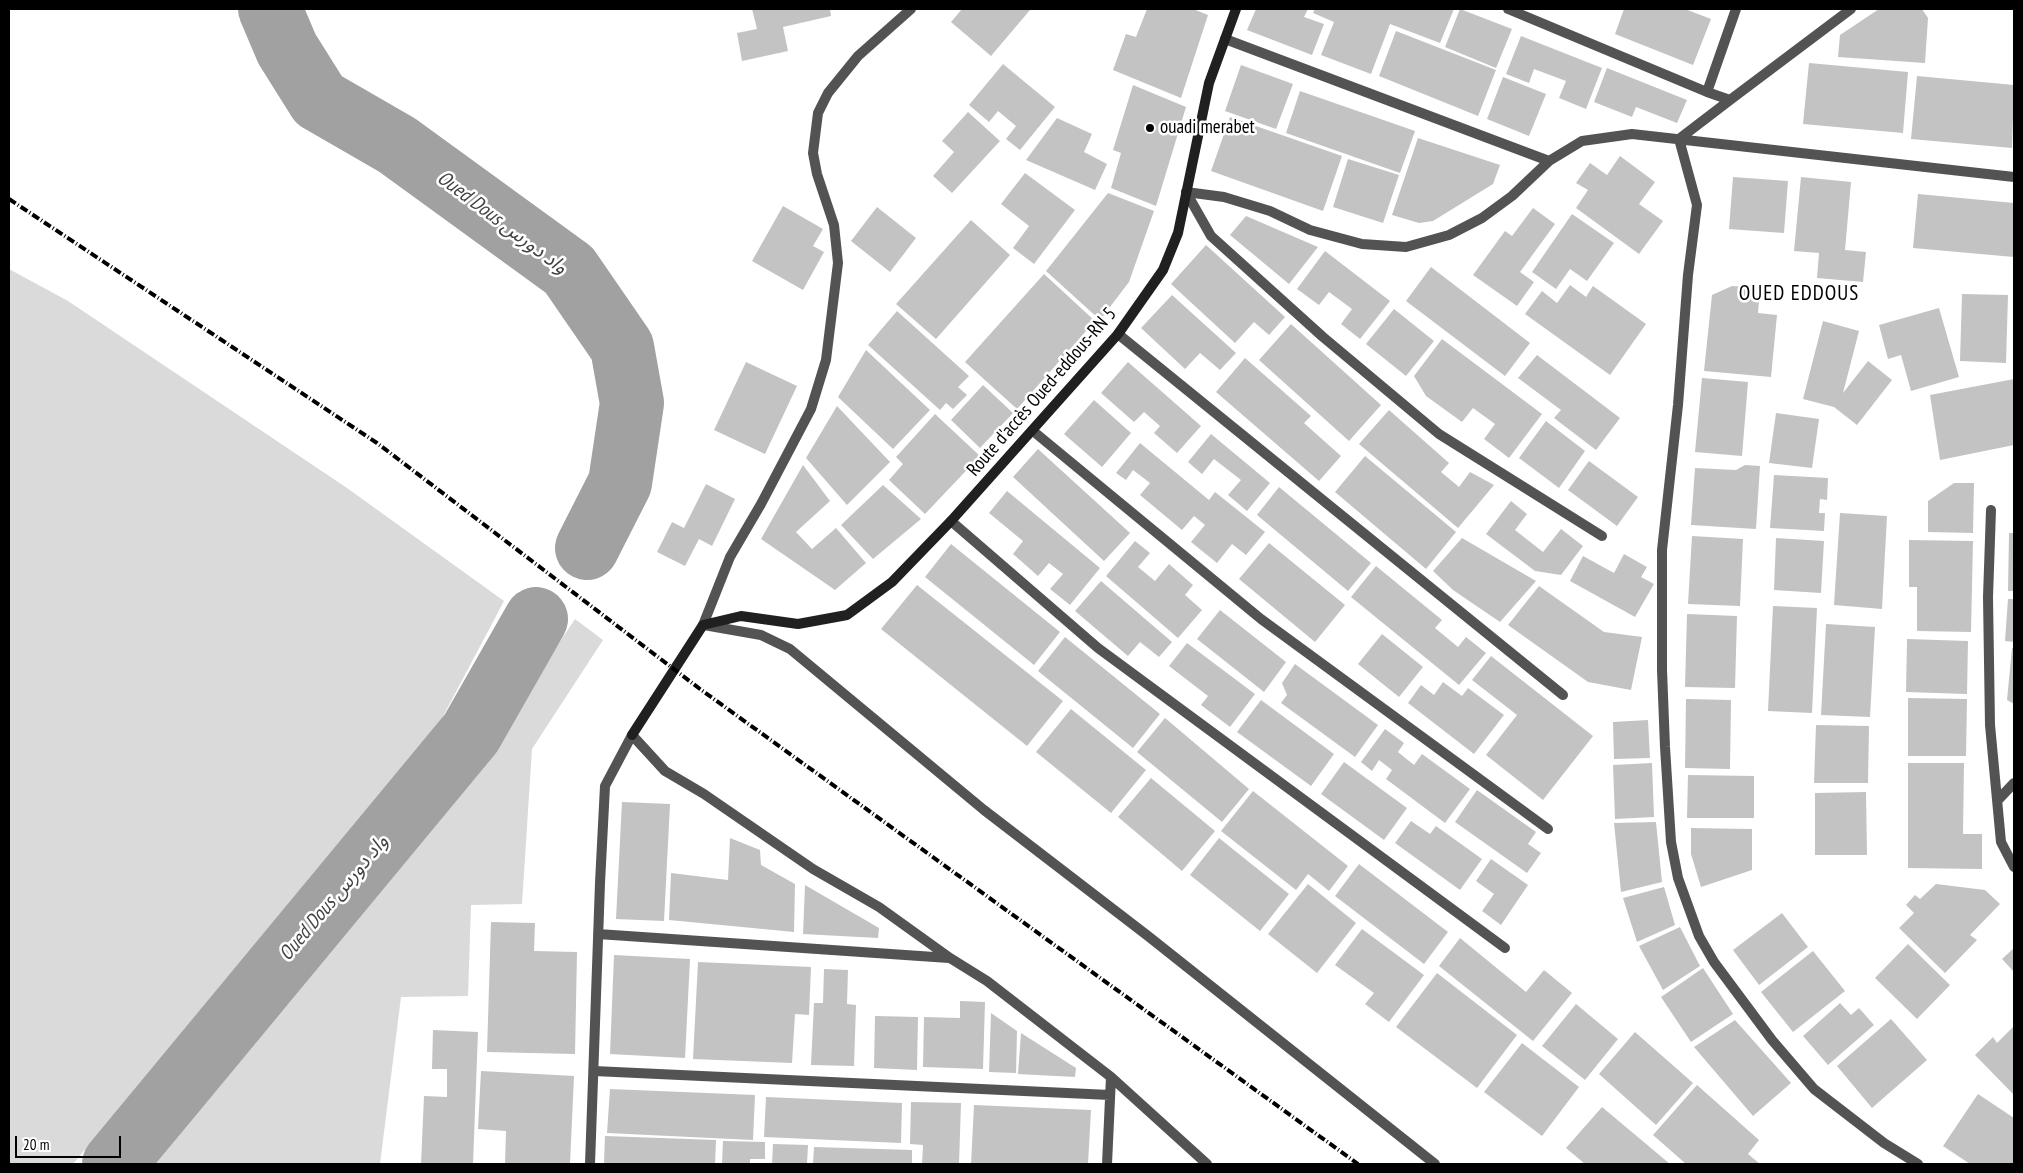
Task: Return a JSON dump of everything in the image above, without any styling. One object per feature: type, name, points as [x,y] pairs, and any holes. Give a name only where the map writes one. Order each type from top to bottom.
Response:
[{"type":"main road","name":"Route d'accès Oued-eddous-RN 5","points":[[703,624],[742,616],[798,624],[847,614],[892,582],[951,522],[1118,334],[1163,270],[1178,234],[1210,83],[1236,9]]},
{"type":"main road","points":[[632,735],[703,624]]},
{"type":"street","points":[[911,9],[858,56],[828,93],[818,113],[813,154],[817,174],[834,225],[838,263],[826,360],[811,409],[761,504],[730,557],[703,624],[761,635],[790,649],[984,810],[1148,936],[1435,1164]]},
{"type":"street","points":[[1508,9],[1730,100]]},
{"type":"street","points":[[1707,92],[1736,9]]},
{"type":"street","points":[[1679,139],[1851,9]]},
{"type":"street","points":[[1225,39],[1549,161]]},
{"type":"street","points":[[1186,192],[1224,196],[1270,211],[1310,230],[1362,244],[1406,247],[1449,235],[1482,218],[1512,196],[1549,161],[1582,141],[1632,134],[2014,176]]},
{"type":"street","points":[[1679,139],[1696,205],[1688,275],[1678,405],[1662,550],[1662,670],[1665,747],[1672,842],[1678,878],[1699,936],[1714,962],[1772,1040],[1814,1089],[1884,1143],[1918,1164]]},
{"type":"street","points":[[1186,192],[1211,236],[1323,337],[1439,434],[1602,536]]},
{"type":"street","points":[[1118,334],[1563,695]]},
{"type":"street","points":[[1033,431],[1261,619],[1548,829]]},
{"type":"street","points":[[1991,510],[1988,597],[1990,725],[2001,842],[2014,867]]},
{"type":"street","points":[[951,522],[1098,648],[1505,948]]},
{"type":"street","points":[[590,1164],[598,934],[606,786],[632,735],[665,771],[704,794],[813,869],[879,907],[950,958],[986,981],[1111,1077],[1207,1164]]},
{"type":"street","points":[[1998,800],[2014,783]]},
{"type":"street","points":[[598,934],[950,958]]},
{"type":"street","points":[[594,1071],[1110,1095]]},
{"type":"street","points":[[1107,1164],[1111,1077]]},
{"type":"shaded area","points":[[9,269],[68,301],[347,488],[504,601],[440,722],[73,1164],[9,1164]]},
{"type":"shaded area","points":[[575,619],[603,640],[532,749],[522,904],[471,905],[468,996],[401,997],[380,1164],[156,1164],[487,751]]},
{"type":"building","points":[[752,9],[830,9],[831,16],[783,27],[788,51],[742,61],[737,33],[757,29]]},
{"type":"building","points":[[962,9],[1030,10],[991,56],[951,22]]},
{"type":"building","points":[[1147,9],[1193,9],[1208,15],[1181,98],[1113,70],[1126,34],[1136,37]]},
{"type":"building","points":[[1256,9],[1308,9],[1304,17],[1324,24],[1312,55],[1247,30]]},
{"type":"building","points":[[1315,9],[1454,9],[1440,43],[1390,24],[1371,74],[1321,55],[1334,22],[1313,13]]},
{"type":"building","points":[[1460,9],[1512,29],[1496,68],[1445,47]]},
{"type":"building","points":[[1624,9],[1685,9],[1711,19],[1693,65],[1615,34]]},
{"type":"building","points":[[1879,9],[1922,9],[1928,18],[1925,63],[1838,57],[1840,35]]},
{"type":"building","points":[[1396,31],[1496,70],[1478,116],[1379,76]]},
{"type":"building","points":[[1521,36],[1602,68],[1586,109],[1559,98],[1566,81],[1534,69],[1529,83],[1506,74]]},
{"type":"building","points":[[1809,63],[1908,72],[1903,133],[1803,124]]},
{"type":"building","points":[[1003,64],[1055,107],[1020,150],[1006,139],[1016,126],[998,111],[989,122],[969,105]]},
{"type":"building","points":[[1241,65],[1293,84],[1276,129],[1225,111]]},
{"type":"building","points":[[1607,68],[1687,100],[1677,123],[1636,107],[1632,117],[1594,102]]},
{"type":"building","points":[[1917,76],[2014,85],[2012,148],[1911,139]]},
{"type":"building","points":[[1503,77],[1546,94],[1529,136],[1487,119]]},
{"type":"building","name":"ouadi merabet","points":[[1133,85],[1186,107],[1156,206],[1111,188],[1121,153],[1113,150]]},
{"type":"building","points":[[1300,91],[1415,131],[1400,173],[1286,133]]},
{"type":"building","points":[[968,112],[1000,141],[952,193],[933,176],[954,152],[942,141]]},
{"type":"building","points":[[1230,117],[1342,156],[1323,211],[1211,171]]},
{"type":"building","points":[[1057,118],[1092,134],[1084,152],[1107,164],[1095,190],[1026,160]]},
{"type":"building","points":[[1418,138],[1500,165],[1493,184],[1433,221],[1419,223],[1392,215]]},
{"type":"building","points":[[1620,156],[1655,182],[1639,204],[1663,221],[1639,254],[1576,208],[1588,190],[1576,183],[1590,163],[1607,175]]},
{"type":"building","points":[[1348,159],[1399,175],[1383,223],[1333,207]]},
{"type":"building","points":[[1025,173],[1075,210],[1034,264],[1013,248],[1029,226],[1001,204]]},
{"type":"building","points":[[1733,177],[1788,181],[1784,233],[1729,229]]},
{"type":"building","points":[[1801,177],[1851,182],[1845,250],[1866,252],[1863,282],[1817,278],[1819,253],[1794,251]]},
{"type":"building","points":[[1108,193],[1154,211],[1129,282],[1100,320],[1046,271]]},
{"type":"building","points":[[1918,194],[2014,203],[2014,257],[1913,248]]},
{"type":"building","points":[[783,206],[823,229],[813,246],[824,252],[803,290],[752,261]]},
{"type":"building","points":[[877,207],[916,238],[890,272],[851,241]]},
{"type":"building","points":[[1533,208],[1555,224],[1520,272],[1534,282],[1517,306],[1473,275],[1505,231],[1512,236]]},
{"type":"building","points":[[1572,214],[1614,243],[1587,281],[1570,269],[1556,289],[1532,272]]},
{"type":"building","points":[[1246,216],[1318,247],[1289,284],[1230,235]]},
{"type":"building","points":[[971,220],[1010,255],[936,339],[896,304]]},
{"type":"building","points":[[1206,245],[1285,317],[1269,335],[1254,322],[1235,343],[1171,284]]},
{"type":"building","points":[[1325,251],[1390,301],[1360,339],[1341,324],[1352,309],[1329,292],[1319,305],[1297,289]]},
{"type":"building","points":[[1431,267],[1530,343],[1505,376],[1406,301]]},
{"type":"building","points":[[1044,274],[1095,321],[1017,409],[965,362]]},
{"type":"building","points":[[1570,285],[1586,297],[1593,286],[1646,324],[1610,375],[1525,314],[1542,291],[1557,303]]},
{"type":"building","points":[[1732,286],[1760,288],[1758,313],[1777,315],[1771,377],[1704,371],[1712,295]]},
{"type":"building","points":[[1962,294],[2008,295],[2006,363],[1960,361]]},
{"type":"building","points":[[1172,295],[1236,353],[1220,370],[1200,353],[1185,369],[1141,328]]},
{"type":"building","points":[[1939,308],[1959,377],[1911,391],[1901,355],[1888,359],[1879,325]]},
{"type":"building","points":[[1394,309],[1434,341],[1406,376],[1366,344]]},
{"type":"building","points":[[897,311],[969,376],[958,387],[967,395],[953,409],[946,403],[940,410],[868,345]]},
{"type":"building","points":[[1823,321],[1859,331],[1843,393],[1868,361],[1892,380],[1857,425],[1834,407],[1803,399]]},
{"type":"building","points":[[1291,324],[1381,405],[1349,441],[1259,360]]},
{"type":"building","points":[[1442,339],[1542,414],[1509,458],[1484,439],[1495,424],[1473,408],[1462,422],[1426,396],[1414,376]]},
{"type":"building","points":[[866,350],[930,410],[893,449],[838,397]]},
{"type":"building","points":[[1537,355],[1620,418],[1596,450],[1554,418],[1561,410],[1518,378]]},
{"type":"building","points":[[1245,358],[1311,416],[1304,423],[1341,456],[1319,481],[1216,392]]},
{"type":"building","points":[[746,362],[797,386],[765,454],[714,430]]},
{"type":"building","points":[[1128,362],[1201,426],[1177,453],[1154,433],[1160,426],[1144,412],[1134,422],[1101,393]]},
{"type":"building","points":[[1702,378],[1748,382],[1742,456],[1695,452]]},
{"type":"building","points":[[2014,379],[2014,445],[1940,460],[1930,395]]},
{"type":"building","points":[[983,385],[1013,413],[980,448],[951,420]]},
{"type":"building","points":[[1094,400],[1131,433],[1102,467],[1064,434]]},
{"type":"building","points":[[837,406],[890,462],[847,505],[806,458]]},
{"type":"building","points":[[1389,410],[1449,463],[1441,472],[1459,487],[1470,472],[1494,485],[1458,528],[1359,444]]},
{"type":"building","points":[[1776,413],[1819,419],[1812,468],[1769,463]]},
{"type":"building","points":[[935,414],[980,456],[925,514],[889,480],[903,464],[896,457]]},
{"type":"building","points":[[1546,421],[1585,451],[1559,488],[1519,458]]},
{"type":"building","points":[[1211,434],[1270,483],[1247,511],[1228,495],[1241,480],[1214,459],[1202,474],[1188,462]]},
{"type":"building","points":[[1140,443],[1209,500],[1215,492],[1265,532],[1246,555],[1232,544],[1217,563],[1191,542],[1205,525],[1194,516],[1182,530],[1140,495],[1150,483],[1133,470],[1126,480],[1116,473]]},
{"type":"building","points":[[1038,449],[1130,533],[1104,561],[1013,477]]},
{"type":"building","points":[[1365,456],[1456,532],[1426,569],[1335,492]]},
{"type":"building","points":[[1589,461],[1638,497],[1617,526],[1568,490]]},
{"type":"building","points":[[803,465],[830,501],[796,532],[812,549],[836,528],[866,563],[835,590],[761,539]]},
{"type":"building","points":[[1745,465],[1760,466],[1756,529],[1691,525],[1695,468],[1736,470]]},
{"type":"building","points":[[1774,475],[1828,478],[1827,500],[1820,499],[1819,513],[1825,513],[1824,531],[1770,528]]},
{"type":"building","points":[[1954,483],[1974,483],[1973,533],[1928,532],[1928,501]]},
{"type":"building","points":[[706,484],[735,499],[712,546],[699,539],[685,566],[657,552],[672,522],[684,528]]},
{"type":"building","points":[[883,485],[921,519],[873,559],[841,525]]},
{"type":"building","points":[[1279,487],[1371,563],[1348,591],[1257,515]]},
{"type":"building","points":[[1007,491],[1100,568],[1070,605],[1050,589],[1063,574],[1049,563],[1038,576],[1013,554],[1023,541],[989,513]]},
{"type":"building","points":[[1511,501],[1527,514],[1515,530],[1543,552],[1561,529],[1583,546],[1561,575],[1535,571],[1486,534]]},
{"type":"building","points":[[1840,513],[1887,516],[1882,609],[1834,605]]},
{"type":"building","points":[[2009,533],[2014,533],[2014,591],[2008,591]]},
{"type":"building","points":[[1692,536],[1743,539],[1740,606],[1688,604]]},
{"type":"building","points":[[1462,538],[1536,581],[1500,622],[1453,590],[1433,571]]},
{"type":"building","points":[[1776,538],[1824,541],[1821,593],[1774,590]]},
{"type":"building","points":[[1909,540],[1973,541],[1971,632],[1917,631],[1917,587],[1909,587]]},
{"type":"building","points":[[1135,541],[1150,553],[1138,567],[1155,581],[1169,564],[1193,585],[1185,595],[1202,610],[1178,638],[1106,576]]},
{"type":"building","points":[[1269,543],[1345,605],[1315,642],[1239,579]]},
{"type":"building","points":[[951,544],[1060,632],[1034,665],[925,577]]},
{"type":"building","points":[[1624,554],[1647,567],[1641,577],[1654,584],[1635,617],[1570,581],[1583,556],[1614,573]]},
{"type":"building","points":[[1376,566],[1442,620],[1435,628],[1458,647],[1466,637],[1486,653],[1459,685],[1351,597]]},
{"type":"building","points":[[1101,581],[1172,642],[1159,657],[1140,642],[1128,656],[1075,611]]},
{"type":"building","points":[[917,585],[1063,701],[1027,746],[881,629]]},
{"type":"building","points":[[1539,586],[1604,632],[1642,637],[1631,690],[1588,682],[1508,625]]},
{"type":"building","points":[[2008,599],[2014,599],[2014,642],[2005,641]]},
{"type":"building","points":[[1773,606],[1817,608],[1812,713],[1768,711]]},
{"type":"building","points":[[1220,610],[1286,662],[1264,692],[1197,639]]},
{"type":"building","points":[[1687,614],[1737,616],[1735,688],[1685,687]]},
{"type":"building","points":[[1826,624],[1875,627],[1870,717],[1821,715]]},
{"type":"building","points":[[1382,634],[1423,667],[1399,697],[1358,664]]},
{"type":"building","points":[[1065,637],[1160,714],[1133,748],[1038,671]]},
{"type":"building","points":[[1907,639],[1968,641],[1967,694],[1906,692]]},
{"type":"building","points":[[1187,643],[1255,694],[1230,727],[1201,705],[1208,696],[1169,666]]},
{"type":"building","points":[[2012,648],[2014,648],[2014,704],[2007,700]]},
{"type":"building","points":[[1491,656],[1593,736],[1543,800],[1486,755],[1517,715],[1472,680]]},
{"type":"building","points":[[1295,664],[1378,725],[1355,757],[1281,703],[1287,695],[1282,683]]},
{"type":"building","points":[[1443,682],[1462,696],[1468,688],[1504,715],[1474,754],[1408,703],[1421,685],[1434,695]]},
{"type":"building","points":[[1908,698],[1967,699],[1966,756],[1908,756]]},
{"type":"building","points":[[1686,699],[1731,700],[1730,769],[1685,768]]},
{"type":"building","points":[[1261,700],[1334,754],[1311,786],[1237,732]]},
{"type":"building","points":[[1071,709],[1146,770],[1111,813],[1036,752]]},
{"type":"building","points":[[1165,718],[1249,789],[1222,822],[1137,752]]},
{"type":"building","points":[[1648,720],[1650,758],[1614,759],[1613,722]]},
{"type":"building","points":[[1816,725],[1869,726],[1868,783],[1814,783]]},
{"type":"building","points":[[1385,729],[1404,743],[1398,752],[1414,765],[1422,754],[1470,789],[1445,823],[1386,779],[1392,770],[1379,760],[1372,771],[1361,762]]},
{"type":"building","points":[[1344,762],[1407,808],[1384,840],[1321,794]]},
{"type":"building","points":[[1652,763],[1654,817],[1615,819],[1613,765]]},
{"type":"building","points":[[1908,763],[1964,763],[1963,834],[1982,834],[1982,869],[1908,868]]},
{"type":"building","points":[[1688,775],[1754,776],[1754,818],[1687,818]]},
{"type":"building","points":[[1151,778],[1215,831],[1182,871],[1118,817]]},
{"type":"building","points":[[1477,790],[1536,832],[1528,844],[1541,853],[1527,873],[1455,822]]},
{"type":"building","points":[[1253,791],[1348,866],[1329,891],[1308,874],[1296,890],[1221,831]]},
{"type":"building","points":[[1866,792],[1867,855],[1815,855],[1815,793]]},
{"type":"building","points":[[622,802],[670,804],[664,921],[616,919]]},
{"type":"building","points":[[1411,821],[1430,834],[1436,826],[1482,859],[1460,890],[1395,843]]},
{"type":"building","points":[[1656,822],[1662,882],[1621,892],[1614,823]]},
{"type":"building","points":[[1691,828],[1752,829],[1752,870],[1701,887],[1691,854]]},
{"type":"building","points":[[730,838],[760,850],[761,865],[795,884],[794,932],[669,920],[671,873],[728,880]]},
{"type":"building","points":[[1219,838],[1289,894],[1260,931],[1190,875]]},
{"type":"building","points":[[1491,859],[1528,885],[1501,925],[1482,911],[1494,894],[1476,881]]},
{"type":"building","points":[[1359,864],[1448,932],[1424,964],[1335,896]]},
{"type":"building","points":[[1308,884],[1356,923],[1317,973],[1268,934]]},
{"type":"building","points":[[1936,884],[1985,890],[2000,904],[1970,935],[1977,940],[1945,973],[1899,928],[1914,913],[1906,905],[1915,895],[1920,899]]},
{"type":"building","points":[[805,885],[879,928],[878,938],[803,934]]},
{"type":"building","points":[[1664,887],[1675,925],[1637,942],[1623,898]]},
{"type":"building","points":[[1782,913],[1808,947],[1759,985],[1733,950]]},
{"type":"building","points":[[491,922],[535,923],[534,951],[577,952],[575,1054],[487,1052]]},
{"type":"building","points":[[1680,927],[1700,966],[1663,990],[1639,946]]},
{"type":"building","points":[[1362,929],[1424,975],[1389,1022],[1365,1004],[1374,993],[1335,965]]},
{"type":"building","points":[[1460,938],[1526,992],[1544,970],[1572,993],[1533,1041],[1439,966]]},
{"type":"building","points":[[1908,944],[1950,985],[1917,1019],[1875,978]]},
{"type":"building","points":[[2014,948],[2014,972],[2002,959]]},
{"type":"building","points":[[1813,951],[1845,991],[1793,1032],[1761,992]]},
{"type":"building","points":[[614,955],[690,959],[685,1058],[610,1054]]},
{"type":"building","points":[[698,962],[811,967],[809,1015],[795,1014],[792,1063],[693,1059]]},
{"type":"building","points":[[1703,968],[1733,1014],[1691,1042],[1661,997]]},
{"type":"building","points":[[824,969],[848,970],[847,1004],[856,1005],[854,1066],[811,1065],[814,1003],[823,1003]]},
{"type":"building","points":[[1437,973],[1517,1035],[1477,1088],[1396,1027]]},
{"type":"building","points":[[960,1001],[985,1002],[983,1069],[923,1067],[924,1017],[960,1018]]},
{"type":"building","points":[[1840,1003],[1851,1015],[1859,1008],[1874,1025],[1828,1065],[1803,1036]]},
{"type":"building","points":[[1576,1004],[1618,1039],[1585,1080],[1542,1046]]},
{"type":"building","points":[[991,1013],[1017,1031],[1016,1073],[989,1072]]},
{"type":"building","points":[[875,1016],[918,1017],[917,1070],[874,1068]]},
{"type":"building","points":[[1891,1019],[1927,1060],[1872,1108],[1837,1066]]},
{"type":"building","points":[[1735,1020],[1791,1083],[1753,1116],[1694,1047]]},
{"type":"building","points":[[2014,1026],[2014,1095],[1975,1055],[1993,1037],[1997,1043]]},
{"type":"building","points":[[433,1030],[478,1032],[473,1164],[421,1164],[424,1096],[447,1097],[447,1069],[432,1069]]},
{"type":"building","points":[[1635,1032],[1693,1083],[1656,1125],[1599,1074]]},
{"type":"building","points":[[1021,1033],[1076,1068],[1075,1077],[1018,1074]]},
{"type":"building","points":[[1522,1043],[1579,1087],[1542,1136],[1484,1092]]},
{"type":"building","points":[[481,1071],[574,1076],[570,1164],[505,1164],[506,1131],[478,1129]]},
{"type":"building","points":[[1697,1085],[1759,1140],[1748,1154],[1760,1164],[1686,1164],[1653,1135]]},
{"type":"building","points":[[610,1089],[755,1095],[753,1140],[607,1133]]},
{"type":"building","points":[[1978,1094],[2014,1118],[2014,1164],[1970,1164],[1943,1146]]},
{"type":"building","points":[[766,1097],[902,1103],[901,1143],[764,1137]]},
{"type":"building","points":[[911,1102],[961,1103],[959,1164],[922,1164],[923,1145],[910,1144]]},
{"type":"building","points":[[974,1105],[1091,1110],[1088,1164],[971,1164]]},
{"type":"building","points":[[1602,1107],[1670,1164],[1585,1164],[1566,1148]]},
{"type":"building","points":[[605,1136],[716,1140],[715,1164],[604,1164]]},
{"type":"building","points":[[723,1141],[765,1142],[765,1159],[750,1159],[750,1164],[722,1164]]},
{"type":"building","points":[[773,1144],[808,1145],[807,1164],[772,1164]]},
{"type":"building","points":[[814,1147],[912,1150],[912,1164],[813,1164]]},
{"type":"waterway","name":"Oued Dous واد دورس","points":[[270,9],[287,49],[319,100],[397,145],[569,270],[622,347],[632,403],[620,483],[587,548]]},
{"type":"waterway","name":"Oued Dous واد دورس","points":[[114,1164],[471,733],[536,619]]},
{"type":"railway","points":[[9,199],[377,443],[700,689],[1358,1164]]},
{"type":"place","name":"ouadi merabet","points":[[1150,128]]},
{"type":"district","name":"OUED EDDOUS","points":[[1799,294]]}]
